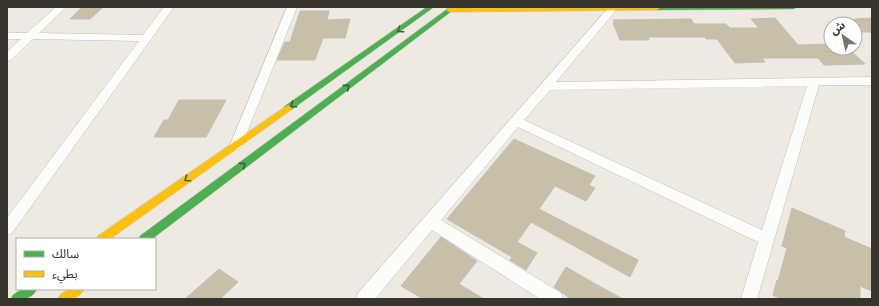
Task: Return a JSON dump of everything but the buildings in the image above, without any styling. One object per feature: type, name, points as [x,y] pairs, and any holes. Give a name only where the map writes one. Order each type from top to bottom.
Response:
[{"type":"street","points":[[7,58],[61,7]]},
{"type":"street","points":[[7,229],[169,7]]},
{"type":"street","points":[[236,145],[292,7]]},
{"type":"street","points":[[103,238],[431,7]]},
{"type":"street","points":[[145,238],[451,9],[794,7]]},
{"type":"street","points":[[364,299],[612,9]]},
{"type":"street","points":[[7,36],[146,38]]},
{"type":"street","points":[[546,86],[872,81]]},
{"type":"street","points":[[749,299],[814,82]]},
{"type":"street","points":[[516,121],[767,239]]},
{"type":"street","points":[[430,221],[555,299]]},
{"type":"street","points":[[17,299],[30,290]]},
{"type":"street","points":[[64,299],[77,290]]},
{"type":"traffic: fast","points":[[288,108],[431,7]]},
{"type":"traffic: fast","points":[[145,238],[454,7]]},
{"type":"traffic: fast","points":[[657,8],[794,7]]},
{"type":"traffic: fast","points":[[17,299],[30,290]]},
{"type":"traffic: slow","points":[[449,10],[657,8]]},
{"type":"traffic: slow","points":[[103,238],[288,108]]},
{"type":"traffic: slow","points":[[64,299],[77,290]]}]
